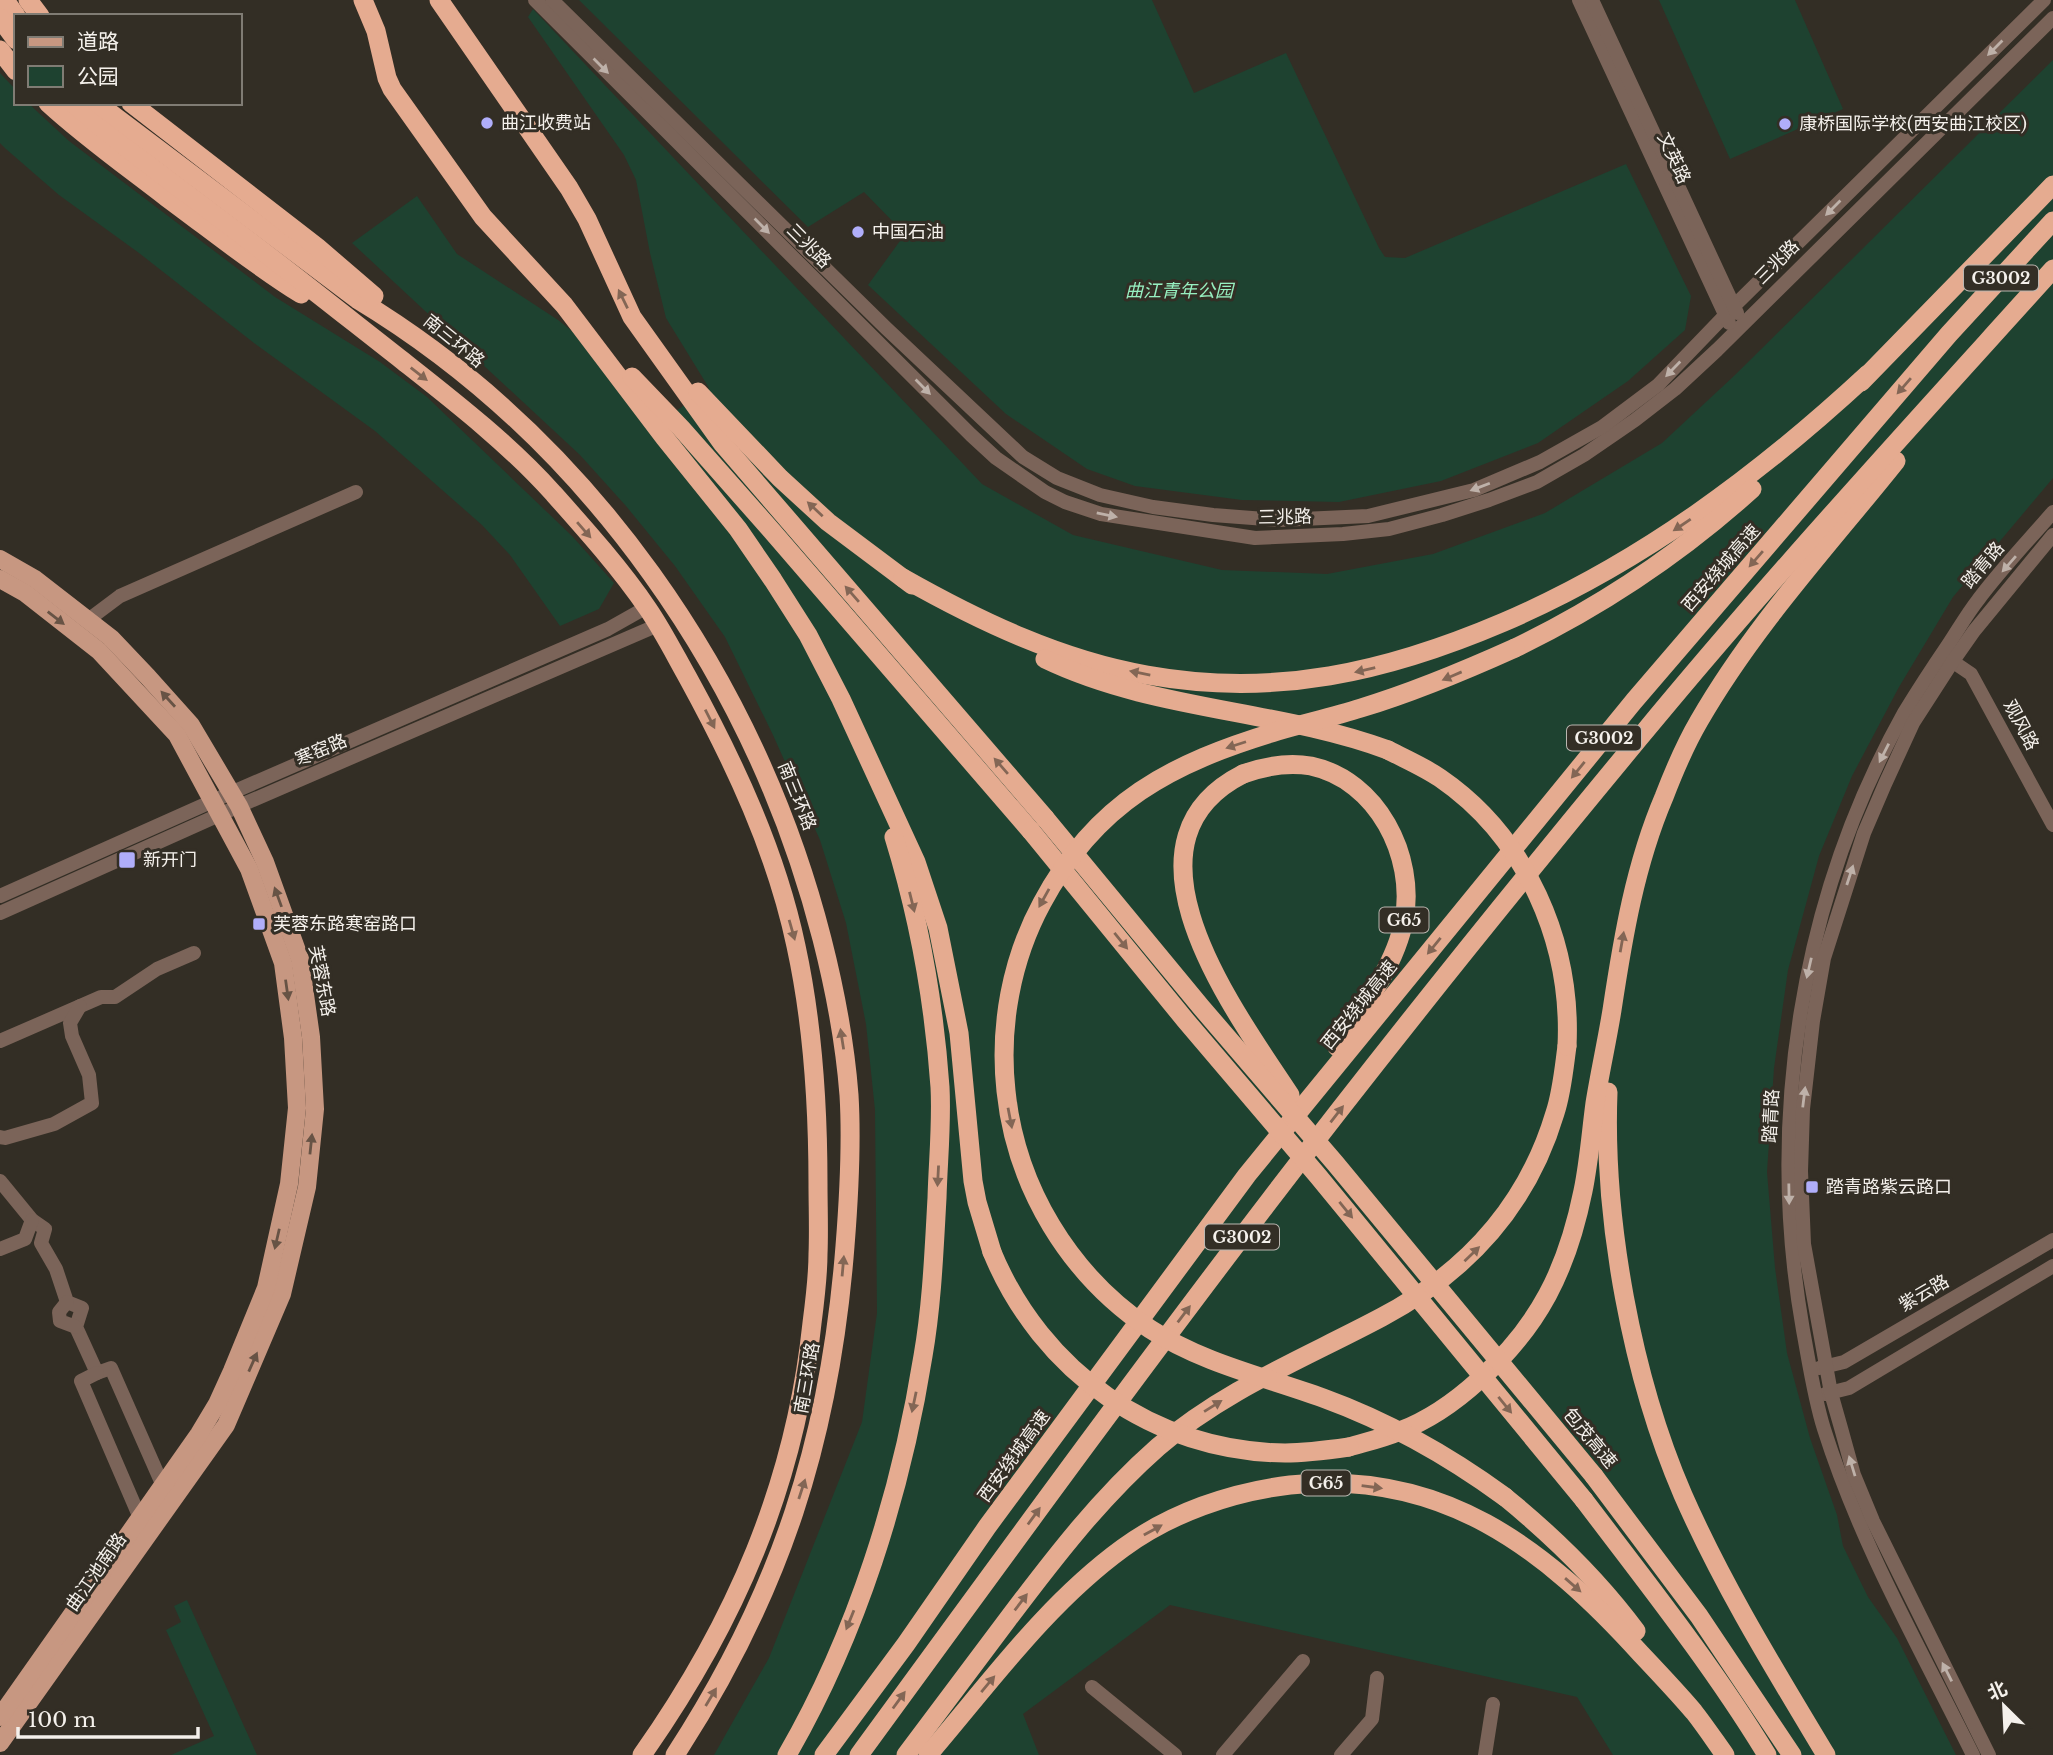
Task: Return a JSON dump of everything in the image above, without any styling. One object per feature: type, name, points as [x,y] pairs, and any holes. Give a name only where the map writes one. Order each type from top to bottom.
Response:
[{"type":"highway","points":[[363,0],[376,31],[392,89],[482,217],[681,428],[1201,1007],[1335,1163]]},
{"type":"highway","points":[[439,0],[569,188],[587,219],[620,295],[642,334],[722,443],[1038,825],[1186,1021],[1335,1196],[1584,1500],[1671,1614],[1767,1755]]},
{"type":"highway","points":[[0,18],[14,37]]},
{"type":"highway","points":[[0,50],[14,68]]},
{"type":"highway","points":[[50,105],[93,142],[266,272],[380,343]]},
{"type":"highway","name":"南三环路","points":[[74,105],[113,136],[274,247],[401,325],[506,411],[565,468],[616,526],[672,604],[729,698],[774,792],[803,871],[835,1000],[849,1094],[847,1222],[828,1386],[819,1431],[791,1524],[759,1605],[716,1689],[675,1755]]},
{"type":"highway","name":"南三环路","points":[[99,105],[274,247],[380,343],[522,462],[551,491],[621,572],[658,625],[712,721],[740,780],[769,852],[796,942],[815,1071],[818,1256],[811,1335],[788,1458],[744,1580],[695,1675],[642,1755]]},
{"type":"highway","points":[[134,105],[317,247],[387,308],[401,325]]},
{"type":"highway","points":[[1696,1714],[1610,1598],[1573,1558],[1505,1497],[1455,1462],[1390,1427],[1324,1399],[1212,1360],[1172,1342],[1135,1318],[1092,1281],[1067,1250],[1036,1199],[1021,1161],[1010,1120],[1004,1080],[1009,992],[1021,950],[1037,912],[1056,879],[1099,824],[1127,800],[1166,774],[1209,754],[1280,730],[1348,712],[1447,678],[1515,648],[1612,595],[1706,528],[1766,476],[2053,185]]},
{"type":"highway","name":"西安绕城高速","points":[[824,1755],[1124,1341],[1268,1149],[1634,701],[1949,334],[2053,221]]},
{"type":"highway","name":"G3002","points":[[859,1755],[1147,1362],[1487,923],[1776,576],[2053,269]]},
{"type":"highway","points":[[575,318],[664,437],[738,529],[808,635],[841,699],[916,862],[938,928],[959,1033],[973,1181],[979,1213],[992,1252],[1015,1299],[1060,1358],[1092,1387],[1140,1416],[1184,1436],[1210,1443],[1285,1453],[1349,1447],[1400,1432],[1420,1422],[1460,1396],[1497,1364],[1541,1309],[1563,1261],[1583,1192],[1625,927],[1645,849],[1663,798],[1697,724],[1740,655],[1772,612],[2032,292]]},
{"type":"highway","points":[[642,334],[780,478],[828,522],[902,579],[983,629],[1091,678],[1209,708],[1326,730],[1388,750],[1426,770],[1456,791],[1489,822],[1523,868],[1547,916],[1560,959],[1567,1002],[1567,1046],[1559,1098],[1542,1149],[1516,1199],[1482,1244],[1447,1276],[1405,1304],[1242,1388],[1173,1434],[1138,1465],[1099,1505],[1055,1557],[906,1755]]},
{"type":"highway","points":[[902,579],[933,596],[1047,647],[1097,664],[1146,675],[1196,682],[1248,683],[1294,681],[1355,672],[1414,656],[1486,630],[1588,582],[1649,547],[1710,506],[1774,457],[1815,424],[1868,374]]},
{"type":"highway","name":"G65","points":[[1268,1149],[1343,1039],[1387,965],[1404,922],[1405,885],[1399,853],[1386,824],[1366,796],[1349,783],[1320,769],[1300,765],[1277,765],[1242,774],[1209,797],[1192,824],[1183,855],[1182,870],[1188,908],[1218,981],[1247,1030],[1335,1163]]},
{"type":"highway","points":[[787,1755],[814,1704],[855,1610],[886,1516],[923,1355],[934,1255],[940,1089],[933,1025],[919,930],[902,862],[871,766]]},
{"type":"highway","points":[[1612,1009],[1607,1116],[1612,1209],[1625,1300],[1650,1400],[1682,1493],[1707,1547],[1740,1609],[1826,1755]]},
{"type":"highway","name":"包茂高速","points":[[1335,1163],[1594,1476],[1699,1616],[1792,1755]]},
{"type":"highway","name":"G65","points":[[928,1755],[1061,1602],[1125,1546],[1207,1504],[1256,1490],[1326,1483],[1372,1486],[1423,1496],[1456,1508],[1496,1528],[1536,1554],[1582,1592],[1612,1622],[1696,1714],[1725,1755]]},
{"type":"main road","name":"芙蓉东路","points":[[0,559],[35,579],[111,638],[191,725],[235,799],[265,862],[300,959],[311,1037],[315,1108],[307,1187],[282,1294],[226,1425]]},
{"type":"main road","name":"芙蓉东路","points":[[0,579],[25,593],[99,651],[177,735],[249,869],[283,963],[293,1038],[298,1108],[289,1184],[265,1289],[217,1404]]},
{"type":"main road","name":"曲江池南路","points":[[0,1717],[163,1486],[217,1404]]},
{"type":"main road","name":"曲江池南路","points":[[0,1743],[226,1425]]},
{"type":"street","name":"三兆路","points":[[535,0],[996,458],[1045,492],[1101,514],[1255,538],[1389,529],[1489,500],[1536,482],[1584,455],[1675,389],[2053,18]]},
{"type":"street","name":"三兆路","points":[[552,0],[886,328],[1023,457],[1057,478],[1100,495],[1153,507],[1280,520],[1368,516],[1474,490],[1540,463],[1602,427],[1658,385],[1729,310],[2044,0]]},
{"type":"street","name":"文英路","points":[[1580,0],[1738,328]]},
{"type":"street","name":"文英路","points":[[1592,0],[1729,310]]},
{"type":"street","points":[[88,620],[120,596],[356,492]]},
{"type":"street","name":"踏青路","points":[[1973,1755],[1877,1564],[1855,1515],[1823,1425],[1827,1366],[1804,1232],[1801,1171],[1803,1109],[1813,1021],[1825,958],[1864,833],[1913,723],[1978,600],[2053,512]]},
{"type":"street","name":"踏青路","points":[[1989,1755],[1873,1521],[1824,1395],[1811,1370],[1794,1279],[1789,1225],[1789,1136],[1799,1016],[1838,864],[1861,802],[1905,712],[1947,658],[1974,631],[2053,535]]},
{"type":"street","name":"寒窑路","points":[[0,913],[235,799],[608,629],[646,607]]},
{"type":"street","name":"寒窑路","points":[[235,799],[658,625]]},
{"type":"street","name":"观风路","points":[[1947,658],[1971,674],[2053,825]]},
{"type":"street","name":"寒窑路","points":[[0,896],[216,808]]},
{"type":"street","points":[[0,1041],[101,997],[116,997],[157,969],[194,953]]},
{"type":"street","points":[[0,1138],[54,1124],[92,1103],[89,1075],[72,1036],[70,1023],[80,1006]]},
{"type":"street","points":[[0,1181],[32,1220],[45,1229],[41,1243],[56,1269],[67,1302],[82,1308],[76,1326],[97,1373]]},
{"type":"street","points":[[25,1239],[32,1220]]},
{"type":"street","points":[[0,1249],[25,1239],[41,1243]]},
{"type":"street","name":"紫云路","points":[[1811,1370],[1844,1363],[2053,1240]]},
{"type":"street","points":[[1824,1395],[1849,1388],[2053,1266]]},
{"type":"street","points":[[140,1518],[80,1381],[111,1368],[163,1486]]},
{"type":"street","points":[[1223,1755],[1303,1661]]},
{"type":"street","points":[[1341,1755],[1372,1719],[1377,1678]]},
{"type":"street","points":[[1092,1687],[1175,1755]]},
{"type":"street","points":[[1485,1755],[1493,1704]]},
{"type":"green space","name":"曲江青年公园","points":[[579,0],[1152,0],[1194,93],[1286,53],[1385,257],[1405,258],[1626,164],[1691,296],[1685,330],[1628,381],[1538,443],[1441,481],[1339,502],[1242,500],[1135,486],[1087,469],[1006,414],[868,285],[905,234],[864,192],[808,227]]},
{"type":"green space","points":[[1659,0],[1795,0],[1843,109],[1730,159]]},
{"type":"green space","points":[[533,9],[982,484],[1073,535],[1222,570],[1327,574],[1433,554],[1545,513],[1662,443],[1735,375],[2053,60],[2053,478],[1953,597],[1899,687],[1852,776],[1819,856],[1788,970],[1774,1068],[1767,1172],[1775,1268],[1787,1353],[1810,1438],[1837,1515],[1843,1546],[1868,1597],[1897,1638],[1956,1755],[1613,1755],[1577,1697],[1170,1605],[1023,1714],[1039,1755],[714,1755],[769,1658],[862,1422],[877,1313],[875,1110],[866,1024],[846,923],[820,840],[725,637],[675,566],[580,455],[352,243],[417,196],[457,254],[558,320],[588,344],[650,429],[709,388],[666,318],[636,180],[624,155],[528,17]]},
{"type":"green space","points":[[0,73],[14,88],[14,105],[30,105],[69,141],[275,297],[380,362],[427,397],[572,536],[614,583],[599,609],[560,626],[510,555],[482,525],[375,431],[59,195],[0,143]]},
{"type":"green space","points":[[187,1600],[257,1755],[171,1755],[214,1736],[166,1630],[181,1622],[174,1606]]},
{"type":"place","name":"曲江收费站","points":[[487,123]]},
{"type":"place","name":"康桥国际学校(西安曲江校区)","points":[[1785,124]]},
{"type":"place","name":"中国石油","points":[[858,232]]},
{"type":"place","name":"新开门","points":[[127,860]]},
{"type":"place","name":"芙蓉东路寒窑路口","points":[[259,924]]},
{"type":"place","name":"踏青路紫云路口","points":[[1812,1187]]}]
